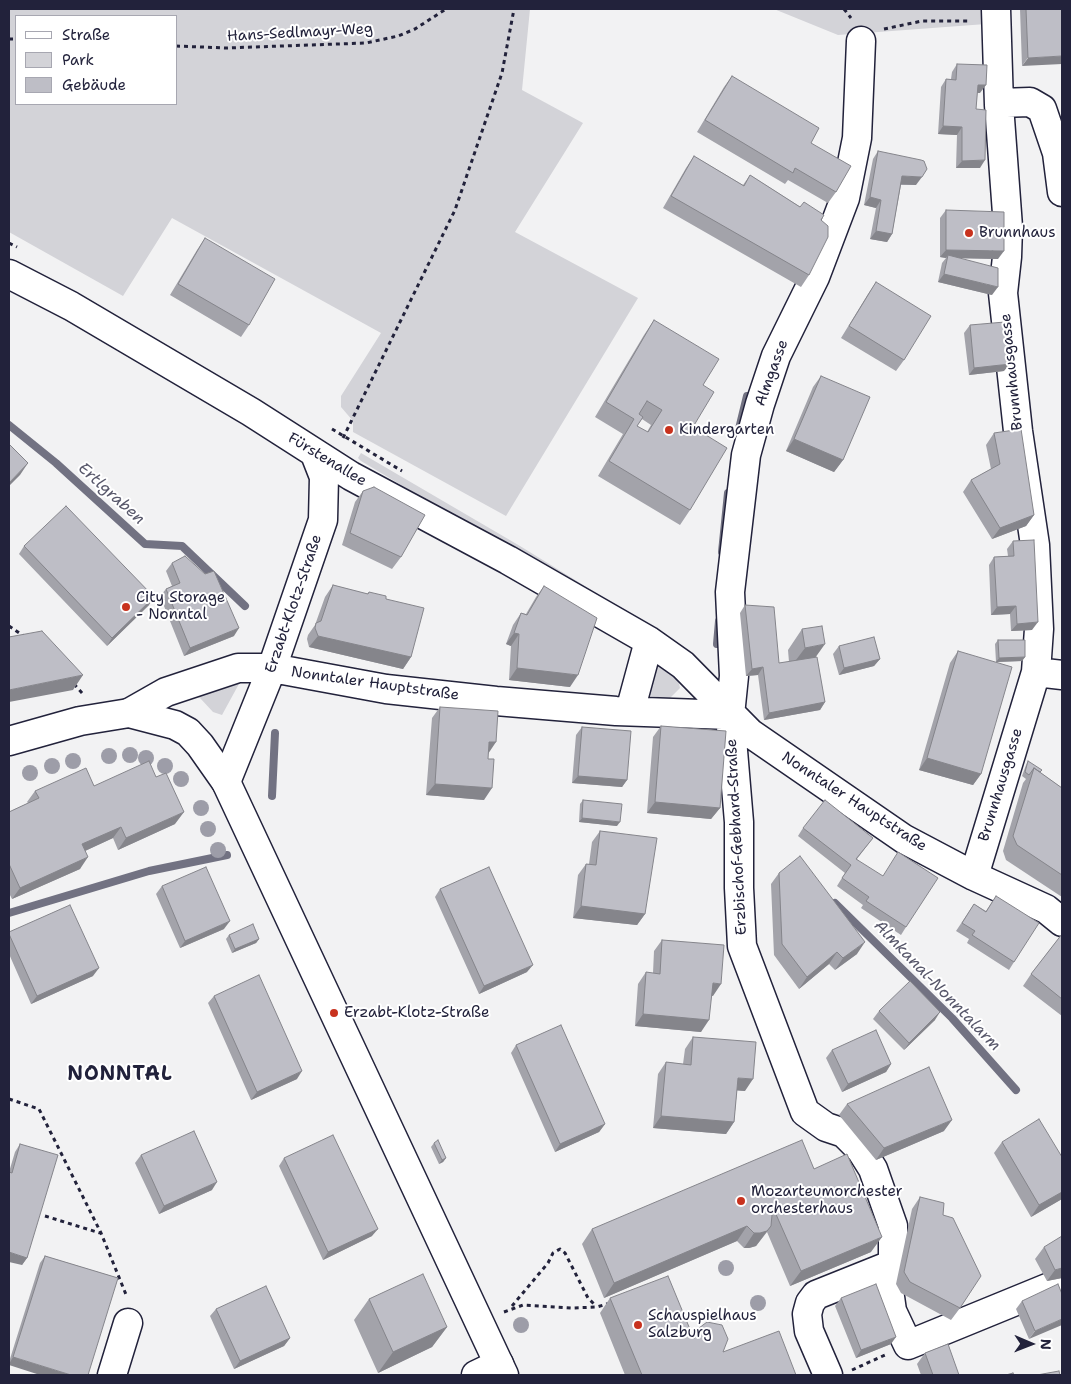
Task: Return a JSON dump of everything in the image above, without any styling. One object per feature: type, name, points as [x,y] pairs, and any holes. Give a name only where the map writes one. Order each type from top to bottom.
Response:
[{"type":"street","name":"Brunnhausgasse","points":[[974,876],[1036,672],[1039,628],[1035,545],[1018,431],[1003,293],[1008,257],[1008,227],[999,103],[996,16]]},
{"type":"street","name":"Almgasse","points":[[730,715],[734,676],[730,592],[746,456],[760,404],[776,356],[815,277],[845,198],[857,138],[870,35]]},
{"type":"street","points":[[999,103],[1030,102],[1042,109],[1057,153],[1062,192]]},
{"type":"street","name":"Fürstenallee","points":[[9,274],[79,310],[251,412],[325,448],[508,560],[649,641],[682,665],[730,715]]},
{"type":"street","name":"Erzabt-Klotz-Straße","points":[[226,782],[272,668],[323,520],[325,448]]},
{"type":"street","points":[[630,711],[649,641]]},
{"type":"street","name":"Nonntaler Hauptstraße","points":[[9,741],[80,721],[129,713],[166,692],[238,668],[272,668],[386,689],[496,701],[630,711],[730,715],[755,736],[904,839],[974,876],[1046,909],[1062,922]]},
{"type":"street","points":[[1036,672],[1062,675]]},
{"type":"street","name":"Nonntaler Hauptstraße","points":[[129,713],[164,721],[188,732],[200,745],[226,782]]},
{"type":"street","name":"Erzbischof-Gebhard-Straße","points":[[730,715],[739,822],[739,888],[742,946],[805,1112],[826,1127],[844,1133],[861,1150],[873,1169],[893,1226],[893,1256],[890,1265]]},
{"type":"street","points":[[226,782],[481,1325],[493,1372]]},
{"type":"street","points":[[838,1373],[808,1331],[807,1314],[810,1303],[816,1295],[890,1265],[889,1290],[892,1311],[908,1345],[1062,1282]]},
{"type":"street","points":[[112,1375],[128,1323]]},
{"type":"path","name":"Hans-Sedlmayr-Weg","points":[[178,46],[226,48],[366,43],[398,36],[415,29],[446,9]]},
{"type":"path","points":[[325,448],[344,437],[455,210],[502,73],[514,9]]},
{"type":"path","points":[[870,35],[922,21],[996,16]]},
{"type":"path","points":[[9,626],[30,640]]},
{"type":"path","points":[[71,680],[83,695]]},
{"type":"path","points":[[9,1099],[39,1109],[101,1233],[132,1308],[128,1323]]},
{"type":"path","points":[[45,1216],[101,1233]]},
{"type":"path","points":[[481,1325],[520,1300],[544,1269],[553,1253],[560,1249],[588,1298],[597,1307]]},
{"type":"path","points":[[509,1308],[523,1305],[572,1308],[597,1307],[613,1301]]},
{"type":"path","points":[[838,1373],[908,1345]]},
{"type":"green space","points":[[9,9],[530,9],[522,90],[583,123],[515,232],[638,298],[506,516],[353,432],[353,421],[341,407],[341,396],[381,333],[172,218],[123,296],[9,232]]},
{"type":"green space","points":[[774,9],[987,9],[986,24],[838,35]]},
{"type":"green space","points":[[361,453],[520,546],[640,620],[639,627],[361,461],[358,458]]},
{"type":"green space","points":[[660,665],[678,680],[680,688],[669,699],[647,695],[645,692],[657,666]]},
{"type":"green space","points":[[240,682],[222,715],[213,712],[200,698],[191,693]]},
{"type":"building","points":[[1026,9],[1062,9],[1062,56],[1028,58]]},
{"type":"building","points":[[957,64],[987,65],[986,85],[978,85],[976,109],[986,110],[985,160],[962,161],[962,127],[943,126],[946,79],[956,80]]},
{"type":"building","points":[[732,76],[819,128],[811,143],[851,166],[836,192],[795,168],[793,173],[705,120]]},
{"type":"building","points":[[878,151],[924,161],[927,169],[922,177],[902,176],[892,234],[876,231],[881,200],[870,197]]},
{"type":"building","points":[[694,156],[744,186],[750,175],[800,207],[804,202],[824,215],[821,220],[828,226],[828,237],[809,275],[671,196]]},
{"type":"building","name":"Brunnhaus","points":[[946,210],[1004,212],[1004,251],[946,250]]},
{"type":"building","points":[[205,238],[275,279],[249,325],[178,284]]},
{"type":"building","points":[[948,255],[998,268],[998,287],[944,274]]},
{"type":"building","points":[[876,282],[931,316],[904,360],[849,326]]},
{"type":"building","name":"Kindergarten","points":[[654,320],[719,359],[703,385],[714,392],[693,427],[727,448],[690,510],[609,461],[634,419],[606,402]],"holes":[[[647,401],[662,410],[648,432],[637,426],[643,417],[639,414]]]},
{"type":"building","points":[[1005,322],[1010,364],[974,368],[970,325]]},
{"type":"building","points":[[821,376],[870,397],[843,460],[794,439]]},
{"type":"building","points":[[1021,429],[1034,515],[1000,528],[971,480],[1000,464],[994,433]]},
{"type":"building","points":[[9,444],[28,463],[9,483]]},
{"type":"building","points":[[374,487],[425,515],[401,557],[350,533],[363,491]]},
{"type":"building","points":[[66,506],[154,597],[112,638],[24,546]]},
{"type":"building","points":[[1034,540],[1038,622],[1017,624],[1016,606],[997,607],[994,557],[1014,556],[1013,541]]},
{"type":"building","points":[[185,556],[205,574],[214,571],[239,628],[190,648],[166,589],[180,583],[172,563]]},
{"type":"building","points":[[333,585],[368,594],[369,592],[386,596],[386,599],[424,608],[411,657],[318,636],[315,628],[316,623],[321,621]]},
{"type":"building","points":[[544,586],[597,618],[578,675],[517,668],[519,634],[514,633],[521,613],[527,615]]},
{"type":"building","points":[[745,605],[774,607],[779,663],[817,657],[825,702],[769,713],[763,667],[752,669]]},
{"type":"building","points":[[822,626],[825,644],[805,648],[802,629]]},
{"type":"building","points":[[42,631],[83,675],[9,690],[9,637]]},
{"type":"building","points":[[874,637],[880,659],[844,668],[839,646]]},
{"type":"building","points":[[998,640],[1025,640],[1025,657],[999,658]]},
{"type":"building","points":[[958,651],[1012,667],[981,774],[927,758]]},
{"type":"building","points":[[440,707],[498,711],[496,742],[489,742],[488,759],[494,759],[492,788],[435,784]]},
{"type":"building","points":[[661,726],[726,731],[720,808],[655,802]]},
{"type":"building","points":[[582,727],[631,731],[627,780],[578,776]]},
{"type":"building","points":[[149,761],[156,777],[166,773],[184,812],[126,838],[121,827],[82,844],[88,857],[20,888],[9,864],[9,812],[39,798],[35,791],[86,768],[94,786]]},
{"type":"building","points":[[1028,761],[1042,770],[1040,772],[1034,768],[1029,775],[1025,772]]},
{"type":"building","points":[[1034,768],[1062,788],[1062,875],[1017,845],[1013,836]]},
{"type":"building","points":[[583,800],[622,804],[620,822],[582,818]]},
{"type":"building","points":[[825,800],[873,838],[856,859],[883,876],[898,852],[938,878],[906,927],[866,901],[869,897],[842,878],[851,865],[803,828]]},
{"type":"building","points":[[600,831],[657,838],[645,914],[581,906],[586,864],[596,865]]},
{"type":"building","points":[[800,856],[865,942],[843,958],[837,952],[807,977],[782,944],[779,873]]},
{"type":"building","points":[[206,867],[230,921],[185,941],[162,886]]},
{"type":"building","points":[[489,867],[533,965],[484,986],[440,889]]},
{"type":"building","points":[[996,896],[1039,923],[1014,962],[972,935],[975,931],[962,923],[974,904],[986,912]]},
{"type":"building","points":[[70,905],[99,968],[37,996],[9,932]]},
{"type":"building","points":[[253,924],[259,939],[235,949],[229,935]]},
{"type":"building","points":[[1062,934],[1062,999],[1031,974]]},
{"type":"building","points":[[662,940],[724,945],[721,984],[713,983],[709,1020],[643,1014],[646,972],[660,974]]},
{"type":"building","points":[[259,975],[302,1071],[257,1092],[214,996]]},
{"type":"building","points":[[910,981],[940,1012],[909,1043],[879,1011]]},
{"type":"building","points":[[561,1025],[605,1124],[560,1144],[516,1045]]},
{"type":"building","points":[[876,1030],[891,1064],[848,1084],[832,1050]]},
{"type":"building","points":[[693,1037],[756,1042],[753,1079],[738,1078],[734,1122],[661,1116],[666,1062],[691,1065]]},
{"type":"building","points":[[929,1067],[952,1120],[884,1148],[847,1104]]},
{"type":"building","points":[[1039,1119],[1062,1157],[1062,1192],[1039,1205],[1002,1142]]},
{"type":"building","points":[[194,1131],[217,1182],[164,1206],[141,1155]]},
{"type":"building","points":[[333,1135],[378,1229],[328,1252],[284,1158]]},
{"type":"building","points":[[438,1140],[446,1158],[442,1160],[434,1143]]},
{"type":"building","points":[[802,1140],[814,1169],[847,1154],[882,1237],[801,1271],[775,1212],[772,1215],[771,1226],[767,1231],[754,1233],[747,1226],[614,1283],[592,1229]]},
{"type":"building","points":[[20,1144],[58,1155],[27,1258],[9,1252],[9,1172],[12,1173]]},
{"type":"building","points":[[920,1197],[944,1203],[943,1215],[953,1218],[981,1276],[960,1308],[910,1282],[904,1272]]},
{"type":"building","points":[[1062,1236],[1062,1268],[1055,1270],[1044,1247]]},
{"type":"building","points":[[45,1256],[118,1278],[88,1375],[71,1375],[13,1357]]},
{"type":"building","points":[[423,1274],[447,1327],[393,1352],[369,1299]]},
{"type":"building","name":"Schauspielhaus Salzburg","points":[[668,1276],[694,1339],[699,1328],[707,1322],[722,1325],[728,1339],[723,1352],[779,1331],[796,1375],[642,1375],[610,1298]]},
{"type":"building","points":[[876,1284],[896,1337],[861,1350],[841,1298]]},
{"type":"building","points":[[1058,1284],[1062,1294],[1062,1319],[1035,1331],[1022,1301]]},
{"type":"building","points":[[266,1286],[290,1338],[240,1361],[216,1309]]},
{"type":"building","points":[[948,1344],[959,1375],[933,1375],[925,1353]]},
{"type":"building","points":[[1059,1371],[1060,1375],[1037,1375]]},
{"type":"waterway","name":"Almkanal-Nonntalarm","points":[[738,433],[747,396]]},
{"type":"waterway","name":"Ertlgraben","points":[[9,425],[56,463],[145,544],[182,546],[245,606]]},
{"type":"waterway","name":"Almkanal-Nonntalarm","points":[[722,552],[728,493]]},
{"type":"waterway","name":"Almkanal-Nonntalarm","points":[[717,644],[719,621]]},
{"type":"waterway","name":"Ertlgraben","points":[[272,796],[275,733]]},
{"type":"waterway","name":"Ertlgraben","points":[[9,913],[149,871],[227,855]]},
{"type":"waterway","name":"Almkanal-Nonntalarm","points":[[835,903],[952,1018],[1016,1090]]},
{"type":"place","name":"Brunnhaus","points":[[969,233]]},
{"type":"place","name":"Kindergarten","points":[[669,430]]},
{"type":"place","name":"City Storage - Nonntal","points":[[126,607]]},
{"type":"place","name":"Erzabt-Klotz-Straße","points":[[334,1013]]},
{"type":"place","name":"Mozarteumorchester orchesterhaus","points":[[741,1201]]},
{"type":"place","name":"Schauspielhaus Salzburg","points":[[638,1325]]},
{"type":"district","name":"NONNTAL","points":[[120,1075]]}]
